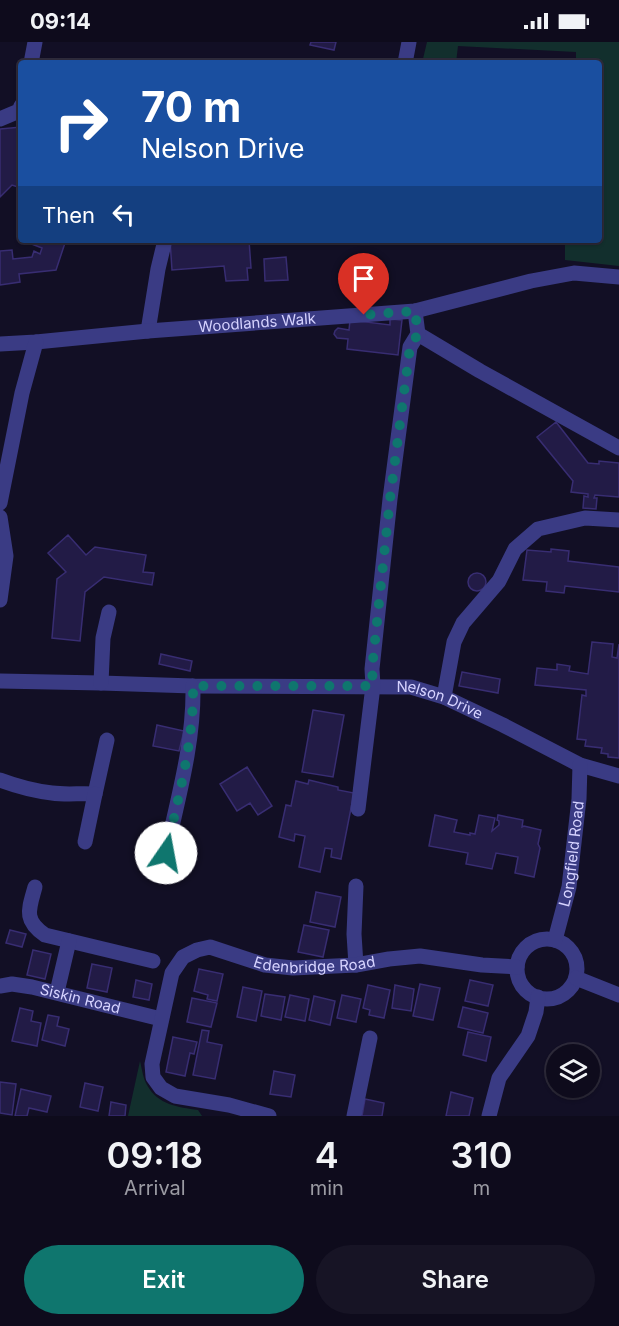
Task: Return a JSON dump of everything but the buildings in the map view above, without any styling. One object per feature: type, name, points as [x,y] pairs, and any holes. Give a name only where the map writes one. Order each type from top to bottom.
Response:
[{"type":"street","points":[[32,60],[35,42]]},
{"type":"street","points":[[406,60],[409,42]]},
{"type":"street","points":[[0,118],[18,111]]},
{"type":"street","points":[[148,331],[164,243]]},
{"type":"street","name":"Woodlands Walk","points":[[0,344],[415,311],[531,281],[574,273],[619,277]]},
{"type":"street","points":[[358,809],[373,686],[372,669],[390,499],[410,347],[418,334],[415,311]]},
{"type":"street","points":[[418,334],[619,448]]},
{"type":"street","points":[[0,503],[22,393],[36,342]]},
{"type":"street","points":[[0,517],[6,556],[0,600]]},
{"type":"street","points":[[444,697],[454,642],[463,623],[500,581],[515,549],[538,529],[585,518],[619,520]]},
{"type":"street","points":[[101,683],[103,638],[109,612]]},
{"type":"street","name":"Nelson Drive","points":[[0,681],[193,686],[411,687],[444,697],[580,765],[619,776]]},
{"type":"street","points":[[166,853],[186,765],[193,707],[193,686]]},
{"type":"street","points":[[85,842],[107,740]]},
{"type":"street","name":"Longfield Road","points":[[555,940],[569,887],[579,799],[580,765]]},
{"type":"street","points":[[0,780],[52,793],[95,794]]},
{"type":"street","points":[[356,886],[354,934],[357,965]]},
{"type":"street","points":[[35,887],[28,912],[30,921],[36,930],[45,935],[153,961]]},
{"type":"street","points":[[542,939],[555,940],[565,944],[575,958],[576,978],[562,995],[549,999],[538,997],[522,985],[517,967],[520,956],[527,946],[542,939]]},
{"type":"street","points":[[57,992],[69,941]]},
{"type":"street","name":"Edenbridge Road","points":[[269,1116],[229,1105],[175,1096],[160,1088],[153,1077],[152,1064],[172,973],[183,957],[196,950],[210,947],[265,965],[293,968],[357,965],[420,956],[517,967]]},
{"type":"street","points":[[576,978],[619,995]]},
{"type":"street","name":"Siskin Road","points":[[0,986],[12,984],[57,992],[161,1019]]},
{"type":"street","points":[[489,1116],[499,1078],[528,1036],[538,997]]},
{"type":"street","points":[[354,1116],[370,1038]]},
{"type":"green space","points":[[427,42],[619,42],[619,266],[565,260],[565,243],[602,243],[602,60],[576,60],[576,52],[458,46],[456,60],[423,60]]},
{"type":"green space","points":[[140,1061],[146,1082],[157,1097],[169,1104],[198,1110],[202,1116],[128,1116]]},
{"type":"route","points":[[166,853],[186,765],[193,707],[193,686],[373,686],[372,669],[390,499],[410,347],[418,334],[415,311],[364,315]]}]
